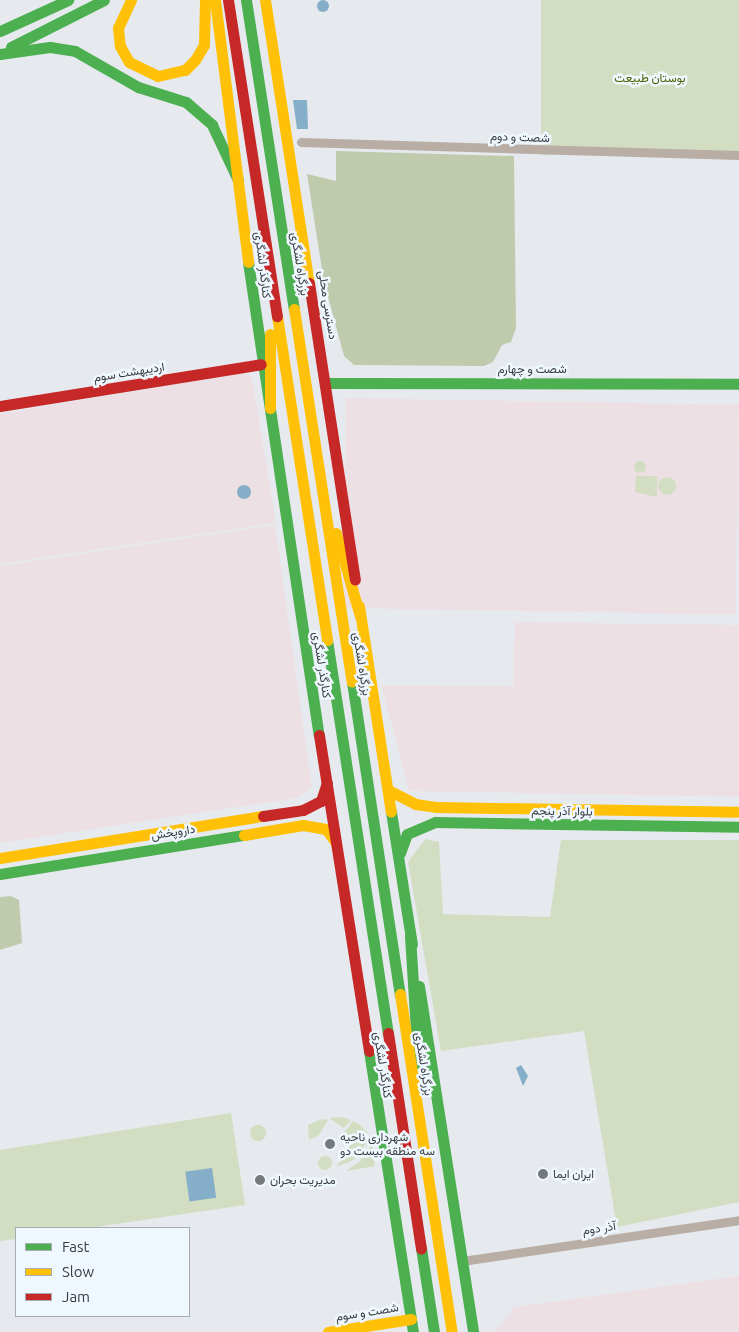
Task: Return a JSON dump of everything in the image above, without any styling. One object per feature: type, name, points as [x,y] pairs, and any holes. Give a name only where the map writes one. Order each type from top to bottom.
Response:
[{"type":"main road","points":[[0,31],[49,0]]},
{"type":"main road","points":[[0,31],[30,21],[68,0]]},
{"type":"main road","points":[[0,52],[104,0]]},
{"type":"main road","points":[[131,0],[118,28],[120,46],[129,62],[158,76],[185,70],[195,60],[204,45],[205,0]]},
{"type":"main road","name":"کنارگذر لشگری","points":[[215,0],[261,364],[270,408],[413,1332]]},
{"type":"main road","points":[[228,0],[268,270],[434,1332]]},
{"type":"main road","name":"بزرگراه لشگری","points":[[246,0],[452,1332]]},
{"type":"main road","name":"دسترسی محلی","points":[[265,0],[326,383],[360,616]]},
{"type":"main road","points":[[0,52],[50,47],[75,51],[138,87],[186,102],[212,125],[238,180]]},
{"type":"main road","points":[[268,270],[270,408]]},
{"type":"main road","name":"اردیبهشت سوم","points":[[0,406],[261,364]]},
{"type":"main road","name":"شصت و چهارم","points":[[326,383],[739,384]]},
{"type":"main road","points":[[316,459],[360,616],[400,853],[410,936],[473,1332]]},
{"type":"main road","name":"داروپخش","points":[[0,858],[303,810],[321,801],[328,781]]},
{"type":"main road","name":"بلوار آذر پنجم","points":[[390,791],[415,804],[436,807],[739,812]]},
{"type":"main road","points":[[303,810],[303,825]]},
{"type":"main road","name":"بلوار آذر پنجم","points":[[400,853],[407,834],[436,822],[739,827]]},
{"type":"main road","name":"داروپخش","points":[[0,874],[303,825],[326,829],[338,849]]},
{"type":"main road","points":[[410,936],[419,1124]]},
{"type":"main road","name":"شصت و سوم","points":[[328,1332],[411,1319]]},
{"type":"street","name":"شصت و دوم","points":[[301,142],[739,155]]},
{"type":"street","name":"آذر دوم","points":[[462,1261],[739,1220]]},
{"type":"shaded area","points":[[243,373],[252,377],[276,523],[0,564],[0,414]]},
{"type":"shaded area","points":[[346,398],[739,405],[735,615],[342,608]]},
{"type":"shaded area","points":[[275,525],[312,788],[298,798],[0,843],[0,566]]},
{"type":"shaded area","points":[[515,622],[739,625],[739,797],[409,791],[381,685],[513,686]]},
{"type":"shaded area","points":[[739,1276],[739,1332],[495,1332],[514,1307]]},
{"type":"green space","name":"بوستان طبیعت","points":[[541,0],[739,0],[739,155],[541,155]]},
{"type":"green space","points":[[336,151],[514,156],[516,328],[511,342],[502,345],[493,362],[484,366],[354,365],[344,356],[324,282],[307,174],[336,181]]},
{"type":"green space","points":[[640,461],[646,467],[640,473],[634,467]]},
{"type":"green space","points":[[636,476],[657,476],[657,497],[635,492]]},
{"type":"green space","points":[[667,477],[673,480],[676,486],[673,492],[667,495],[661,492],[658,486],[661,480]]},
{"type":"green space","points":[[425,839],[439,842],[443,914],[550,917],[561,840],[739,840],[739,1202],[617,1227],[584,1031],[441,1051],[408,862]]},
{"type":"green space","points":[[11,896],[19,900],[22,943],[0,950],[0,897]]},
{"type":"green space","points":[[231,1113],[245,1205],[96,1227],[15,1227],[15,1239],[0,1241],[0,1150]]},
{"type":"green space","points":[[342,1117],[351,1120],[344,1128],[329,1118]]},
{"type":"green space","points":[[322,1119],[328,1120],[319,1135],[309,1140],[308,1125]]},
{"type":"green space","points":[[353,1121],[360,1125],[368,1133],[342,1135]]},
{"type":"green space","points":[[258,1125],[264,1127],[266,1133],[264,1139],[258,1141],[252,1139],[250,1133],[252,1127]]},
{"type":"green space","points":[[362,1140],[368,1141],[358,1155],[345,1148]]},
{"type":"green space","points":[[372,1144],[375,1166],[346,1171],[359,1162]]},
{"type":"green space","points":[[347,1153],[356,1159],[336,1167]]},
{"type":"green space","points":[[325,1156],[330,1158],[332,1163],[330,1168],[325,1170],[320,1168],[318,1163],[320,1158]]},
{"type":"water","points":[[321,0],[325,0],[329,6],[325,12],[321,12],[317,8],[317,4]]},
{"type":"water","points":[[293,100],[307,100],[308,129],[297,129]]},
{"type":"water","points":[[241,485],[247,485],[251,492],[247,499],[241,499],[237,495],[237,489]]},
{"type":"water","points":[[521,1065],[528,1076],[523,1086],[516,1068]]},
{"type":"water","points":[[212,1168],[216,1198],[189,1201],[185,1172]]},
{"type":"traffic: fast","points":[[0,31],[68,0]]},
{"type":"traffic: fast","points":[[11,47],[104,0]]},
{"type":"traffic: fast","points":[[246,0],[294,309]]},
{"type":"traffic: fast","points":[[0,54],[50,47],[75,51],[138,87],[186,102],[212,125],[238,180]]},
{"type":"traffic: fast","points":[[248,262],[319,735]]},
{"type":"traffic: fast","points":[[326,383],[739,384]]},
{"type":"traffic: fast","points":[[327,640],[388,1033]]},
{"type":"traffic: fast","points":[[352,682],[400,994]]},
{"type":"traffic: fast","points":[[391,812],[412,944]]},
{"type":"traffic: fast","points":[[400,853],[407,834],[435,822],[739,827]]},
{"type":"traffic: fast","points":[[0,874],[244,835]]},
{"type":"traffic: fast","points":[[410,936],[418,1063]]},
{"type":"traffic: fast","points":[[419,986],[473,1332]]},
{"type":"traffic: fast","points":[[369,1051],[413,1332]]},
{"type":"traffic: fast","points":[[421,1248],[434,1332]]},
{"type":"traffic: slow","points":[[131,0],[118,28],[120,46],[129,62],[158,76],[185,70],[195,60],[204,45],[205,0]]},
{"type":"traffic: slow","points":[[215,0],[248,262]]},
{"type":"traffic: slow","points":[[265,0],[309,283]]},
{"type":"traffic: slow","points":[[294,309],[352,682]]},
{"type":"traffic: slow","points":[[277,316],[327,640]]},
{"type":"traffic: slow","points":[[270,334],[270,408]]},
{"type":"traffic: slow","points":[[336,533],[360,616]]},
{"type":"traffic: slow","points":[[359,606],[391,812]]},
{"type":"traffic: slow","points":[[390,791],[415,804],[436,807],[739,812]]},
{"type":"traffic: slow","points":[[0,858],[263,816]]},
{"type":"traffic: slow","points":[[244,835],[303,825],[326,829],[336,843]]},
{"type":"traffic: slow","points":[[400,994],[452,1332]]},
{"type":"traffic: slow","points":[[328,1332],[411,1319]]},
{"type":"traffic: jam","points":[[228,0],[277,316]]},
{"type":"traffic: jam","points":[[309,283],[355,579]]},
{"type":"traffic: jam","points":[[0,406],[261,364]]},
{"type":"traffic: jam","points":[[319,735],[369,1051]]},
{"type":"traffic: jam","points":[[263,816],[303,810],[321,801],[327,783]]},
{"type":"traffic: jam","points":[[388,1033],[421,1248]]},
{"type":"place","name":"شهرداری ناحیه سه منطقه بیست دو","points":[[330,1144]]},
{"type":"place","name":"ایران ایما","points":[[543,1174]]},
{"type":"place","name":"مدیریت بحران","points":[[260,1180]]}]
